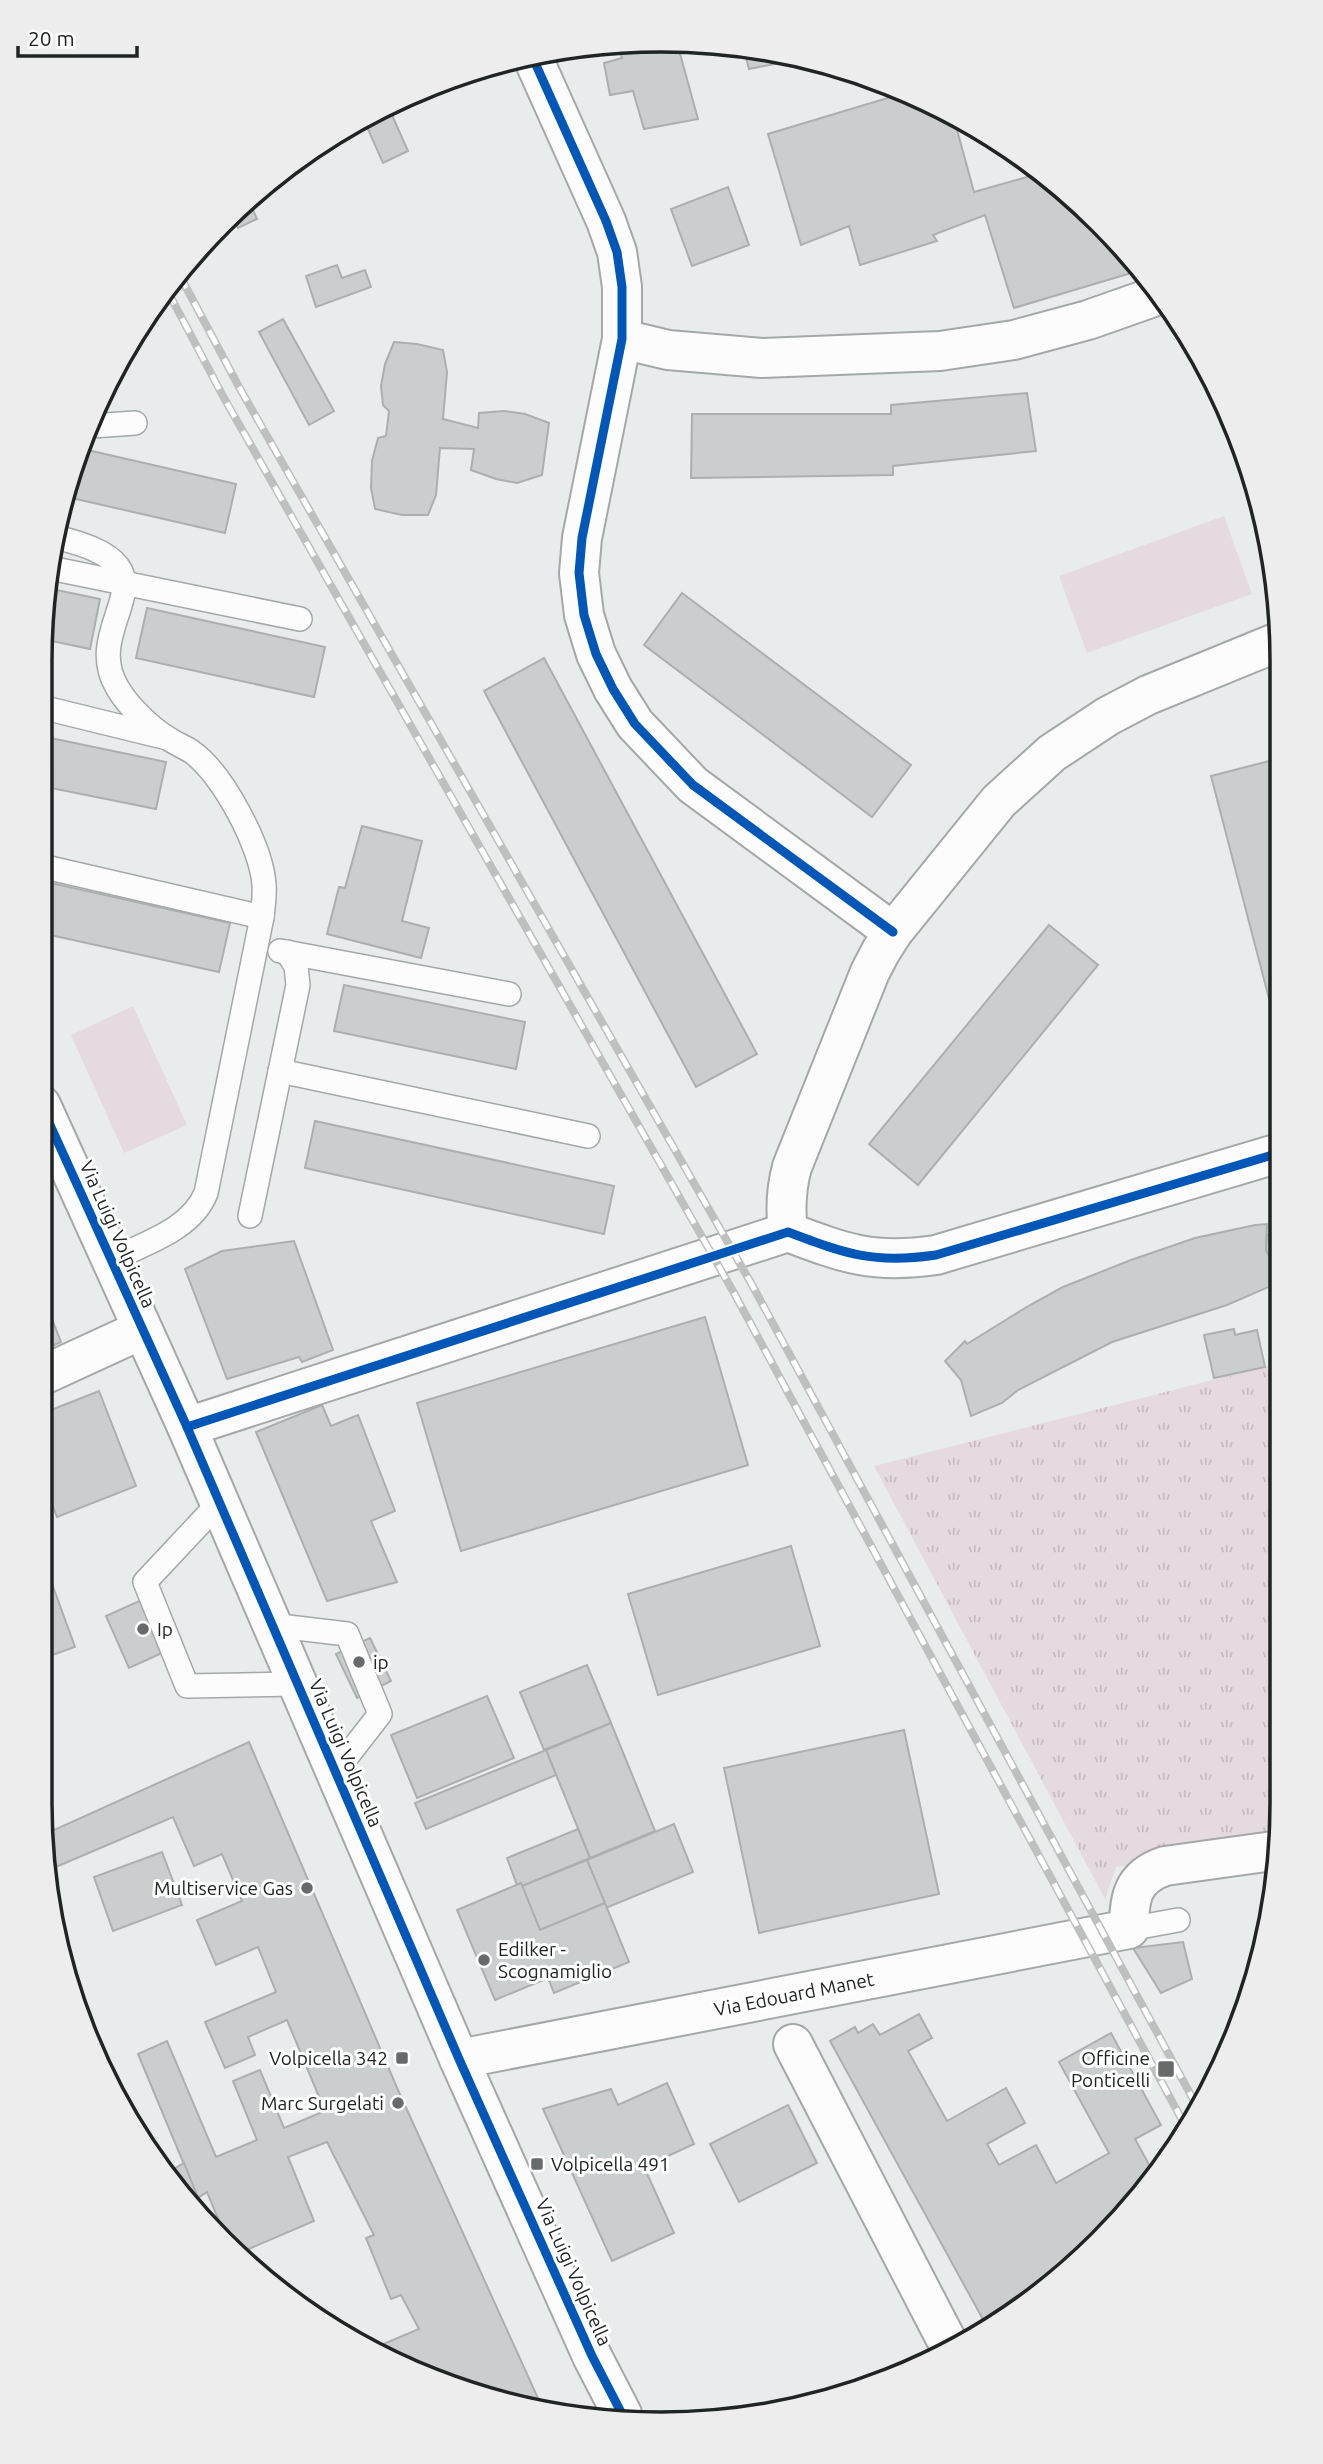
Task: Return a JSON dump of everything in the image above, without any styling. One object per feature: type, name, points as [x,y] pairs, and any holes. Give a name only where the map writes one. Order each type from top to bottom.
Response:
[{"type":"street","points":[[536,66],[606,222],[617,252],[622,287],[622,339],[582,538],[579,573],[584,615],[596,654],[613,689],[635,724],[693,785],[893,932]]},
{"type":"street","points":[[622,339],[668,350],[762,358],[940,351],[1014,340],[1088,320],[1150,298]]},
{"type":"street","points":[[788,1232],[785,1209],[792,1167],[870,972],[893,932],[999,801],[1052,753],[1108,716],[1148,695],[1270,645]]},
{"type":"street","name":"Via Luigi Volpicella","points":[[52,1129],[187,1427],[459,2059],[592,2356],[620,2410]]},
{"type":"street","points":[[187,1427],[788,1232],[839,1252],[874,1259],[936,1255],[1270,1156]]},
{"type":"street","points":[[52,1372],[141,1330]]},
{"type":"street","points":[[1129,1929],[1129,1909],[1133,1892],[1151,1871],[1165,1866],[1268,1852]]},
{"type":"street","name":"Via Edouard Manet","points":[[459,2059],[1129,1929]]},
{"type":"street","points":[[793,2044],[947,2340]]},
{"type":"lane","points":[[100,425],[135,423]]},
{"type":"lane","points":[[65,540],[90,547],[113,559],[121,571],[125,584],[107,661],[114,683],[125,701],[166,738],[194,753],[222,784],[243,818],[264,884],[262,917],[202,1205],[182,1224],[111,1260]]},
{"type":"lane","points":[[60,570],[300,619]]},
{"type":"lane","points":[[52,710],[166,738]]},
{"type":"lane","points":[[52,869],[262,917]]},
{"type":"lane","points":[[256,947],[509,994]]},
{"type":"lane","points":[[250,1216],[298,985],[296,966],[287,952]]},
{"type":"lane","points":[[280,1071],[588,1136]]},
{"type":"lane","points":[[219,1503],[145,1582],[187,1686],[296,1684]]},
{"type":"lane","points":[[271,1625],[347,1634],[380,1714],[335,1772]]},
{"type":"lane","name":"Via Edouard Manet","points":[[1129,1929],[1178,1920]]},
{"type":"green space","points":[[1224,516],[1252,594],[1087,653],[1059,576]]},
{"type":"green space","points":[[133,1006],[187,1125],[124,1153],[71,1035]]},
{"type":"green space","points":[[1270,1366],[1269,1843],[1116,1867],[1105,1899],[874,1466]]},
{"type":"building","points":[[680,53],[698,119],[644,129],[633,91],[610,95],[604,63],[622,58],[621,54]]},
{"type":"building","points":[[746,59],[777,63],[749,69]]},
{"type":"building","points":[[890,97],[895,99],[957,129],[974,192],[1030,176],[1092,231],[1130,273],[1014,308],[985,215],[933,235],[937,241],[860,265],[849,226],[801,245],[768,134]]},
{"type":"building","points":[[392,115],[408,151],[383,163],[368,128]]},
{"type":"building","points":[[728,187],[749,245],[692,266],[671,209]]},
{"type":"building","points":[[253,210],[257,219],[238,228],[237,226]]},
{"type":"building","points":[[337,265],[342,278],[365,270],[371,287],[316,307],[306,276]]},
{"type":"building","points":[[283,319],[334,411],[309,425],[259,332]]},
{"type":"building","points":[[394,342],[443,350],[447,372],[443,419],[478,428],[479,413],[504,411],[525,414],[549,423],[542,475],[517,483],[496,479],[471,470],[474,449],[440,448],[436,495],[428,515],[402,515],[375,509],[371,488],[372,461],[378,438],[386,436],[389,411],[383,405],[381,386],[385,364]]},
{"type":"building","points":[[1027,393],[1036,451],[893,466],[893,475],[691,478],[692,414],[891,414],[891,405]]},
{"type":"building","points":[[91,451],[236,484],[225,533],[75,499]]},
{"type":"building","points":[[57,590],[100,599],[90,649],[53,641]]},
{"type":"building","points":[[682,593],[911,765],[872,817],[644,645]]},
{"type":"building","points":[[147,608],[325,647],[314,697],[136,658]]},
{"type":"building","points":[[544,658],[757,1054],[696,1087],[484,691]]},
{"type":"building","points":[[52,738],[166,762],[156,809],[52,788]]},
{"type":"building","points":[[1270,761],[1270,1002],[1211,776]]},
{"type":"building","points":[[362,826],[422,841],[402,921],[429,928],[421,958],[327,934],[339,887],[345,888]]},
{"type":"building","points":[[52,883],[230,923],[219,972],[52,935]]},
{"type":"building","points":[[1049,925],[1098,965],[918,1185],[869,1144]]},
{"type":"building","points":[[344,985],[525,1022],[516,1069],[334,1031]]},
{"type":"building","points":[[315,1121],[614,1186],[604,1234],[305,1168]]},
{"type":"building","points":[[1267,1224],[1266,1250],[1270,1257],[1270,1286],[1227,1305],[1112,1342],[1018,1390],[1002,1403],[971,1416],[961,1380],[945,1361],[965,1341],[967,1344],[1063,1287],[1195,1238]]},
{"type":"building","points":[[1270,1234],[1270,1257],[1266,1250],[1267,1235]]},
{"type":"building","points":[[294,1241],[333,1350],[302,1362],[299,1357],[227,1379],[185,1269],[222,1251]]},
{"type":"building","points":[[705,1317],[748,1465],[461,1551],[417,1403]]},
{"type":"building","points":[[52,1319],[61,1342],[52,1346]]},
{"type":"building","points":[[1234,1329],[1235,1335],[1257,1330],[1265,1367],[1214,1378],[1204,1335]]},
{"type":"building","points":[[99,1391],[136,1486],[57,1517],[52,1504],[52,1410]]},
{"type":"building","points":[[322,1405],[331,1426],[358,1415],[395,1511],[371,1521],[397,1582],[327,1601],[256,1432]]},
{"type":"building","points":[[791,1546],[820,1646],[658,1695],[628,1594]]},
{"type":"building","points":[[52,1584],[75,1647],[52,1655]]},
{"type":"building","points":[[157,1593],[180,1645],[129,1668],[106,1616]]},
{"type":"building","points":[[370,1638],[391,1681],[357,1698],[336,1654]]},
{"type":"building","points":[[587,1665],[611,1723],[544,1750],[520,1692]]},
{"type":"building","points":[[487,1696],[514,1758],[417,1798],[391,1735]]},
{"type":"building","points":[[611,1723],[655,1831],[590,1858],[546,1750]]},
{"type":"building","points":[[904,1730],[939,1894],[759,1933],[724,1768]]},
{"type":"building","points":[[249,1742],[398,2090],[538,2399],[466,2379],[383,2344],[419,2329],[401,2295],[391,2299],[366,2238],[374,2235],[327,2142],[288,2157],[314,2221],[248,2249],[218,2219],[207,2192],[199,2198],[138,2054],[167,2041],[216,2157],[257,2140],[233,2081],[260,2070],[284,2128],[325,2111],[287,2020],[248,2037],[255,2055],[225,2068],[205,2022],[276,1992],[258,1947],[216,1965],[197,1920],[242,1901],[222,1854],[194,1866],[173,1817],[56,1867],[53,1830]]},
{"type":"building","points":[[546,1750],[556,1775],[426,1829],[415,1803]]},
{"type":"building","points":[[674,1824],[693,1872],[606,1908],[587,1860]]},
{"type":"building","points":[[578,1829],[590,1858],[522,1886],[521,1883],[517,1885],[507,1858]]},
{"type":"building","points":[[162,1852],[182,1905],[113,1931],[94,1877]]},
{"type":"building","points":[[587,1860],[605,1903],[540,1930],[522,1886]]},
{"type":"building","points":[[521,1883],[540,1930],[605,1903],[629,1962],[554,1993],[548,1978],[495,2000],[457,1910]]},
{"type":"building","points":[[1183,1942],[1192,1979],[1161,1993],[1133,1948]]},
{"type":"building","points":[[919,2014],[932,2038],[908,2051],[947,2121],[1006,2088],[1025,2123],[987,2144],[999,2165],[1036,2145],[1056,2183],[1109,2153],[1059,2062],[1111,2033],[1161,2125],[1135,2139],[1150,2166],[1119,2204],[1063,2260],[1032,2286],[983,2319],[830,2041],[855,2027],[858,2033],[873,2024],[880,2035]]},
{"type":"building","points":[[667,2083],[694,2144],[644,2167],[674,2233],[612,2261],[543,2109],[611,2089],[618,2105]]},
{"type":"building","points":[[788,2105],[817,2163],[739,2202],[710,2144]]},
{"type":"building","points":[[184,2163],[197,2196],[178,2173],[175,2168]]},
{"type":"railway","points":[[184,284],[239,387],[751,1283],[1193,2099]]},
{"type":"railway","points":[[172,299],[224,398],[734,1293],[1182,2119]]},
{"type":"cycle path","points":[[536,66],[606,221],[617,252],[622,287],[622,339],[582,538],[579,573],[584,615],[596,654],[613,689],[635,724],[693,785],[893,932]]},
{"type":"cycle path","points":[[52,1129],[187,1427],[459,2059],[592,2356],[620,2410]]},
{"type":"cycle path","points":[[187,1427],[788,1232],[860,1255],[894,1258],[936,1255],[1270,1156]]},
{"type":"place","name":"Ip","points":[[143,1629]]},
{"type":"place","name":"ip","points":[[359,1662]]},
{"type":"place","name":"Multiservice Gas","points":[[307,1888]]},
{"type":"place","name":"Edilker - Scognamiglio","points":[[484,1960]]},
{"type":"place","name":"Volpicella 342","points":[[402,2058]]},
{"type":"place","name":"Officine Ponticelli","points":[[1166,2069]]},
{"type":"place","name":"Marc Surgelati","points":[[398,2103]]},
{"type":"place","name":"Volpicella 491","points":[[537,2164]]}]
